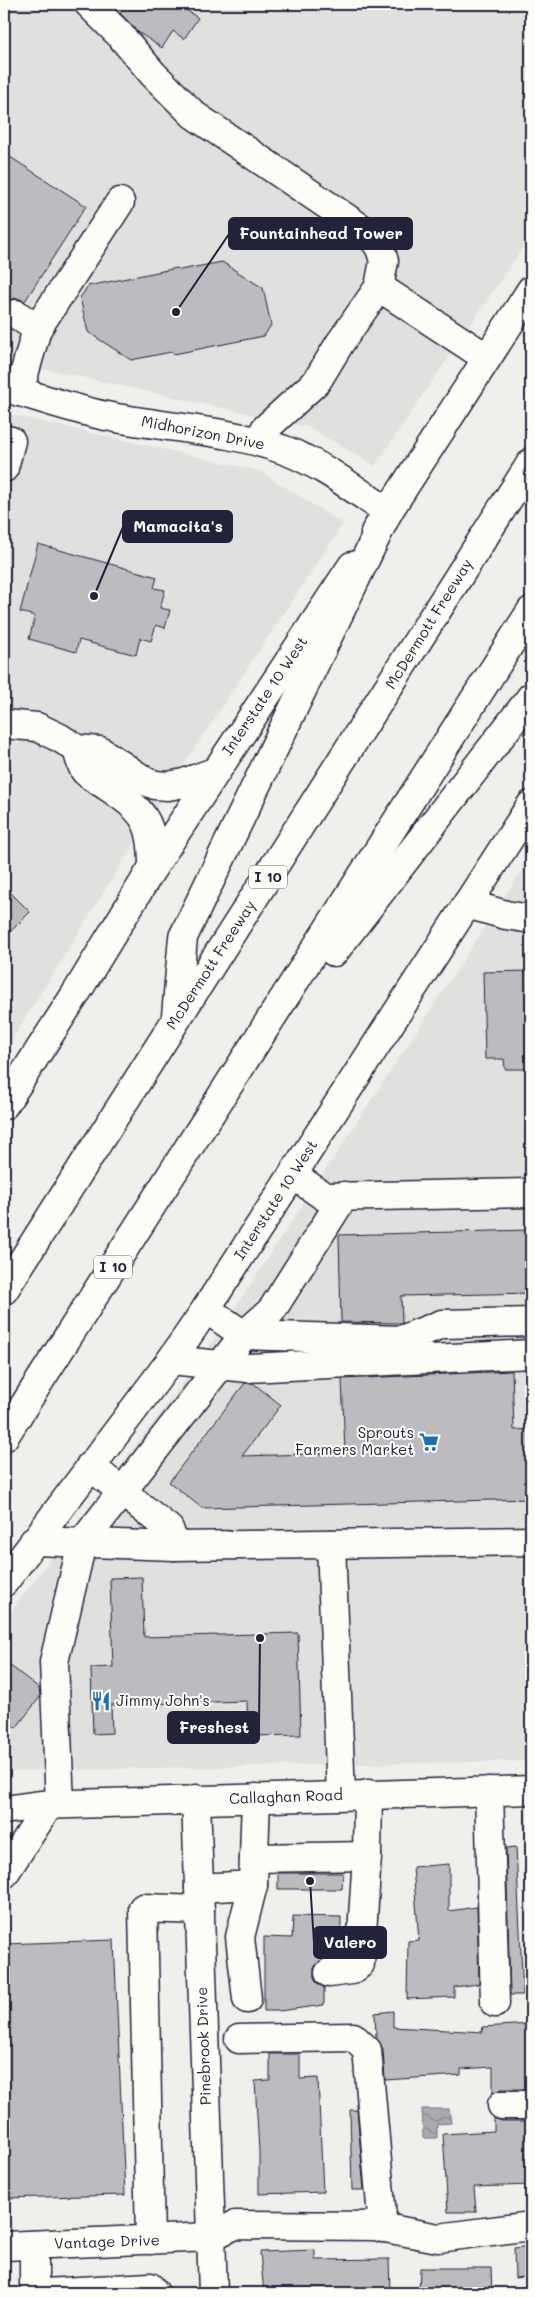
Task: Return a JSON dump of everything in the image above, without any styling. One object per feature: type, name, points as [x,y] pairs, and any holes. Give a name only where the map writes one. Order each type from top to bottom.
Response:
[{"type":"main road","points":[[89,4],[120,35],[153,74],[194,115],[370,234],[380,248],[384,261],[379,287],[344,336],[317,381],[265,429],[260,442]]},
{"type":"main road","points":[[11,390],[26,322],[120,202]]},
{"type":"main road","points":[[379,287],[488,358]]},
{"type":"main road","name":"Interstate 10 West","points":[[4,1105],[214,772],[388,512],[531,290]]},
{"type":"main road","name":"Midhorizon Drive","points":[[11,390],[105,416],[204,430],[260,442],[286,450],[325,469],[388,512]]},
{"type":"main road","points":[[4,439],[11,441],[4,468]]},
{"type":"main road","name":"McDermott Freeway","points":[[4,1290],[531,463]]},
{"type":"main road","points":[[176,1018],[183,938],[388,512]]},
{"type":"main road","name":"I 10","points":[[4,1437],[531,611]]},
{"type":"main road","points":[[221,1097],[531,697]]},
{"type":"main road","points":[[4,724],[37,727],[77,749],[100,751],[145,781],[156,785],[168,786],[184,783],[214,772]]},
{"type":"main road","points":[[77,749],[84,771],[132,803],[141,812],[148,824],[153,841],[153,867]]},
{"type":"main road","name":"Interstate 10 West","points":[[4,1582],[171,1360],[206,1309],[531,805]]},
{"type":"main road","points":[[467,904],[506,915],[531,919]]},
{"type":"main road","points":[[293,1175],[325,1197],[531,1193]]},
{"type":"main road","points":[[4,1874],[50,1805],[54,1662],[82,1543],[244,1335],[272,1310],[344,1196]]},
{"type":"main road","points":[[206,1309],[244,1335],[401,1340],[442,1324],[531,1322]]},
{"type":"main road","points":[[171,1360],[248,1368],[531,1354]]},
{"type":"main road","points":[[90,1466],[169,1529],[176,1546]]},
{"type":"main road","points":[[34,1541],[176,1546],[531,1541]]},
{"type":"main road","points":[[331,1544],[341,1796]]},
{"type":"main road","name":"Callaghan Road","points":[[4,1810],[50,1805],[196,1799],[531,1790]]},
{"type":"main road","points":[[489,1791],[495,2003]]},
{"type":"main road","points":[[329,1973],[352,1970],[360,1964],[367,1856],[368,1794]]},
{"type":"main road","points":[[248,1979],[240,1937],[253,1885],[256,1798]]},
{"type":"main road","name":"Callaghan Road","points":[[4,1799],[50,1805]]},
{"type":"main road","name":"Pinebrook Drive","points":[[196,1799],[213,2293]]},
{"type":"main road","points":[[254,1858],[367,1856]]},
{"type":"main road","points":[[150,2240],[143,1908],[199,1899],[253,1885]]},
{"type":"main road","points":[[201,1957],[248,1979]]},
{"type":"main road","points":[[202,1993],[248,1979]]},
{"type":"main road","points":[[239,2039],[353,2037],[367,2050],[383,2228]]},
{"type":"main road","points":[[502,2105],[531,2104]]},
{"type":"main road","points":[[210,2237],[235,2225],[383,2228],[438,2238],[531,2226]]},
{"type":"main road","name":"Vantage Drive","points":[[4,2246],[210,2237]]},
{"type":"main road","points":[[34,2245],[34,2284],[43,2293],[150,2287],[155,2293]]},
{"type":"shaded area","points":[[4,4],[531,4],[531,235],[375,466],[308,427],[4,360]]},
{"type":"shaded area","points":[[4,413],[260,471],[343,524],[182,767],[4,1052]]},
{"type":"shaded area","points":[[531,857],[531,1761],[4,1771],[4,1621],[204,1355]]},
{"type":"water","points":[[422,2109],[449,2109],[451,2123],[437,2124],[437,2138],[423,2138]]},
{"type":"building","points":[[127,4],[191,4],[186,10],[198,18],[184,39],[173,31],[162,48],[138,32],[120,13]]},
{"type":"building","points":[[4,153],[86,206],[25,301],[17,298],[9,300],[4,304]]},
{"type":"building","points":[[222,262],[263,288],[271,325],[264,336],[174,354],[171,352],[131,360],[88,332],[80,298],[88,286],[177,268],[180,270]]},
{"type":"building","points":[[38,544],[157,577],[154,588],[165,590],[160,608],[170,610],[165,628],[156,625],[151,641],[140,638],[136,655],[79,640],[76,652],[29,639],[35,616],[20,612]]},
{"type":"building","points":[[4,886],[30,912],[4,938]]},
{"type":"building","points":[[531,971],[531,1069],[505,1069],[504,1059],[485,1059],[483,972]]},
{"type":"building","points":[[531,1230],[531,1293],[401,1296],[402,1323],[341,1322],[339,1235]]},
{"type":"building","name":"Sprouts Farmers Market","points":[[512,1371],[514,1430],[531,1429],[531,1499],[202,1508],[169,1482],[245,1383],[253,1383],[281,1405],[242,1456],[345,1453],[342,1379]]},
{"type":"building","points":[[142,1577],[144,1637],[298,1633],[301,1735],[248,1736],[247,1701],[111,1705],[112,1733],[93,1734],[91,1668],[113,1667],[110,1578]]},
{"type":"building","points":[[4,1661],[39,1688],[40,1697],[16,1728],[4,1719]]},
{"type":"building","points":[[516,1847],[523,1995],[510,1995],[506,1848]]},
{"type":"building","points":[[449,1864],[449,1911],[477,1907],[479,1984],[454,1987],[454,1997],[407,1999],[408,1941],[419,1940],[413,1867]]},
{"type":"building","points":[[278,1873],[343,1873],[342,1889],[278,1889]]},
{"type":"building","points":[[293,1916],[341,1917],[341,1936],[324,1936],[324,1959],[314,1967],[316,1982],[324,1988],[324,2005],[264,2011],[264,1937],[292,1938]]},
{"type":"building","points":[[114,1940],[125,2195],[4,2198],[4,1944]]},
{"type":"building","points":[[393,2011],[393,2027],[483,2032],[482,2027],[531,2024],[531,2089],[502,2089],[493,2093],[493,2067],[461,2069],[461,2075],[385,2080],[383,2049],[376,2037],[375,2013]]},
{"type":"building","points":[[270,2054],[300,2054],[300,2079],[318,2078],[323,2192],[259,2194],[259,2151],[255,2081],[270,2080]]},
{"type":"building","points":[[350,2110],[357,2110],[364,2190],[352,2190]]},
{"type":"building","points":[[494,2118],[502,2121],[531,2121],[531,2185],[474,2187],[476,2212],[448,2212],[443,2134],[494,2131]]},
{"type":"building","points":[[530,2246],[531,2276],[515,2278],[514,2248]]},
{"type":"building","points":[[315,2250],[315,2260],[389,2259],[390,2293],[264,2293],[260,2252]]},
{"type":"building","points":[[420,2268],[491,2268],[492,2293],[419,2293]]},
{"type":"place","name":"Fountainhead Tower","points":[[176,312]]},
{"type":"place","name":"Mamacita's","points":[[94,596]]},
{"type":"place","name":"Sprouts Farmers Market","points":[[429,1442]]},
{"type":"place","name":"Freshest","points":[[260,1638]]},
{"type":"place","name":"Jimmy John's","points":[[101,1701]]},
{"type":"place","name":"Valero","points":[[310,1881]]}]
